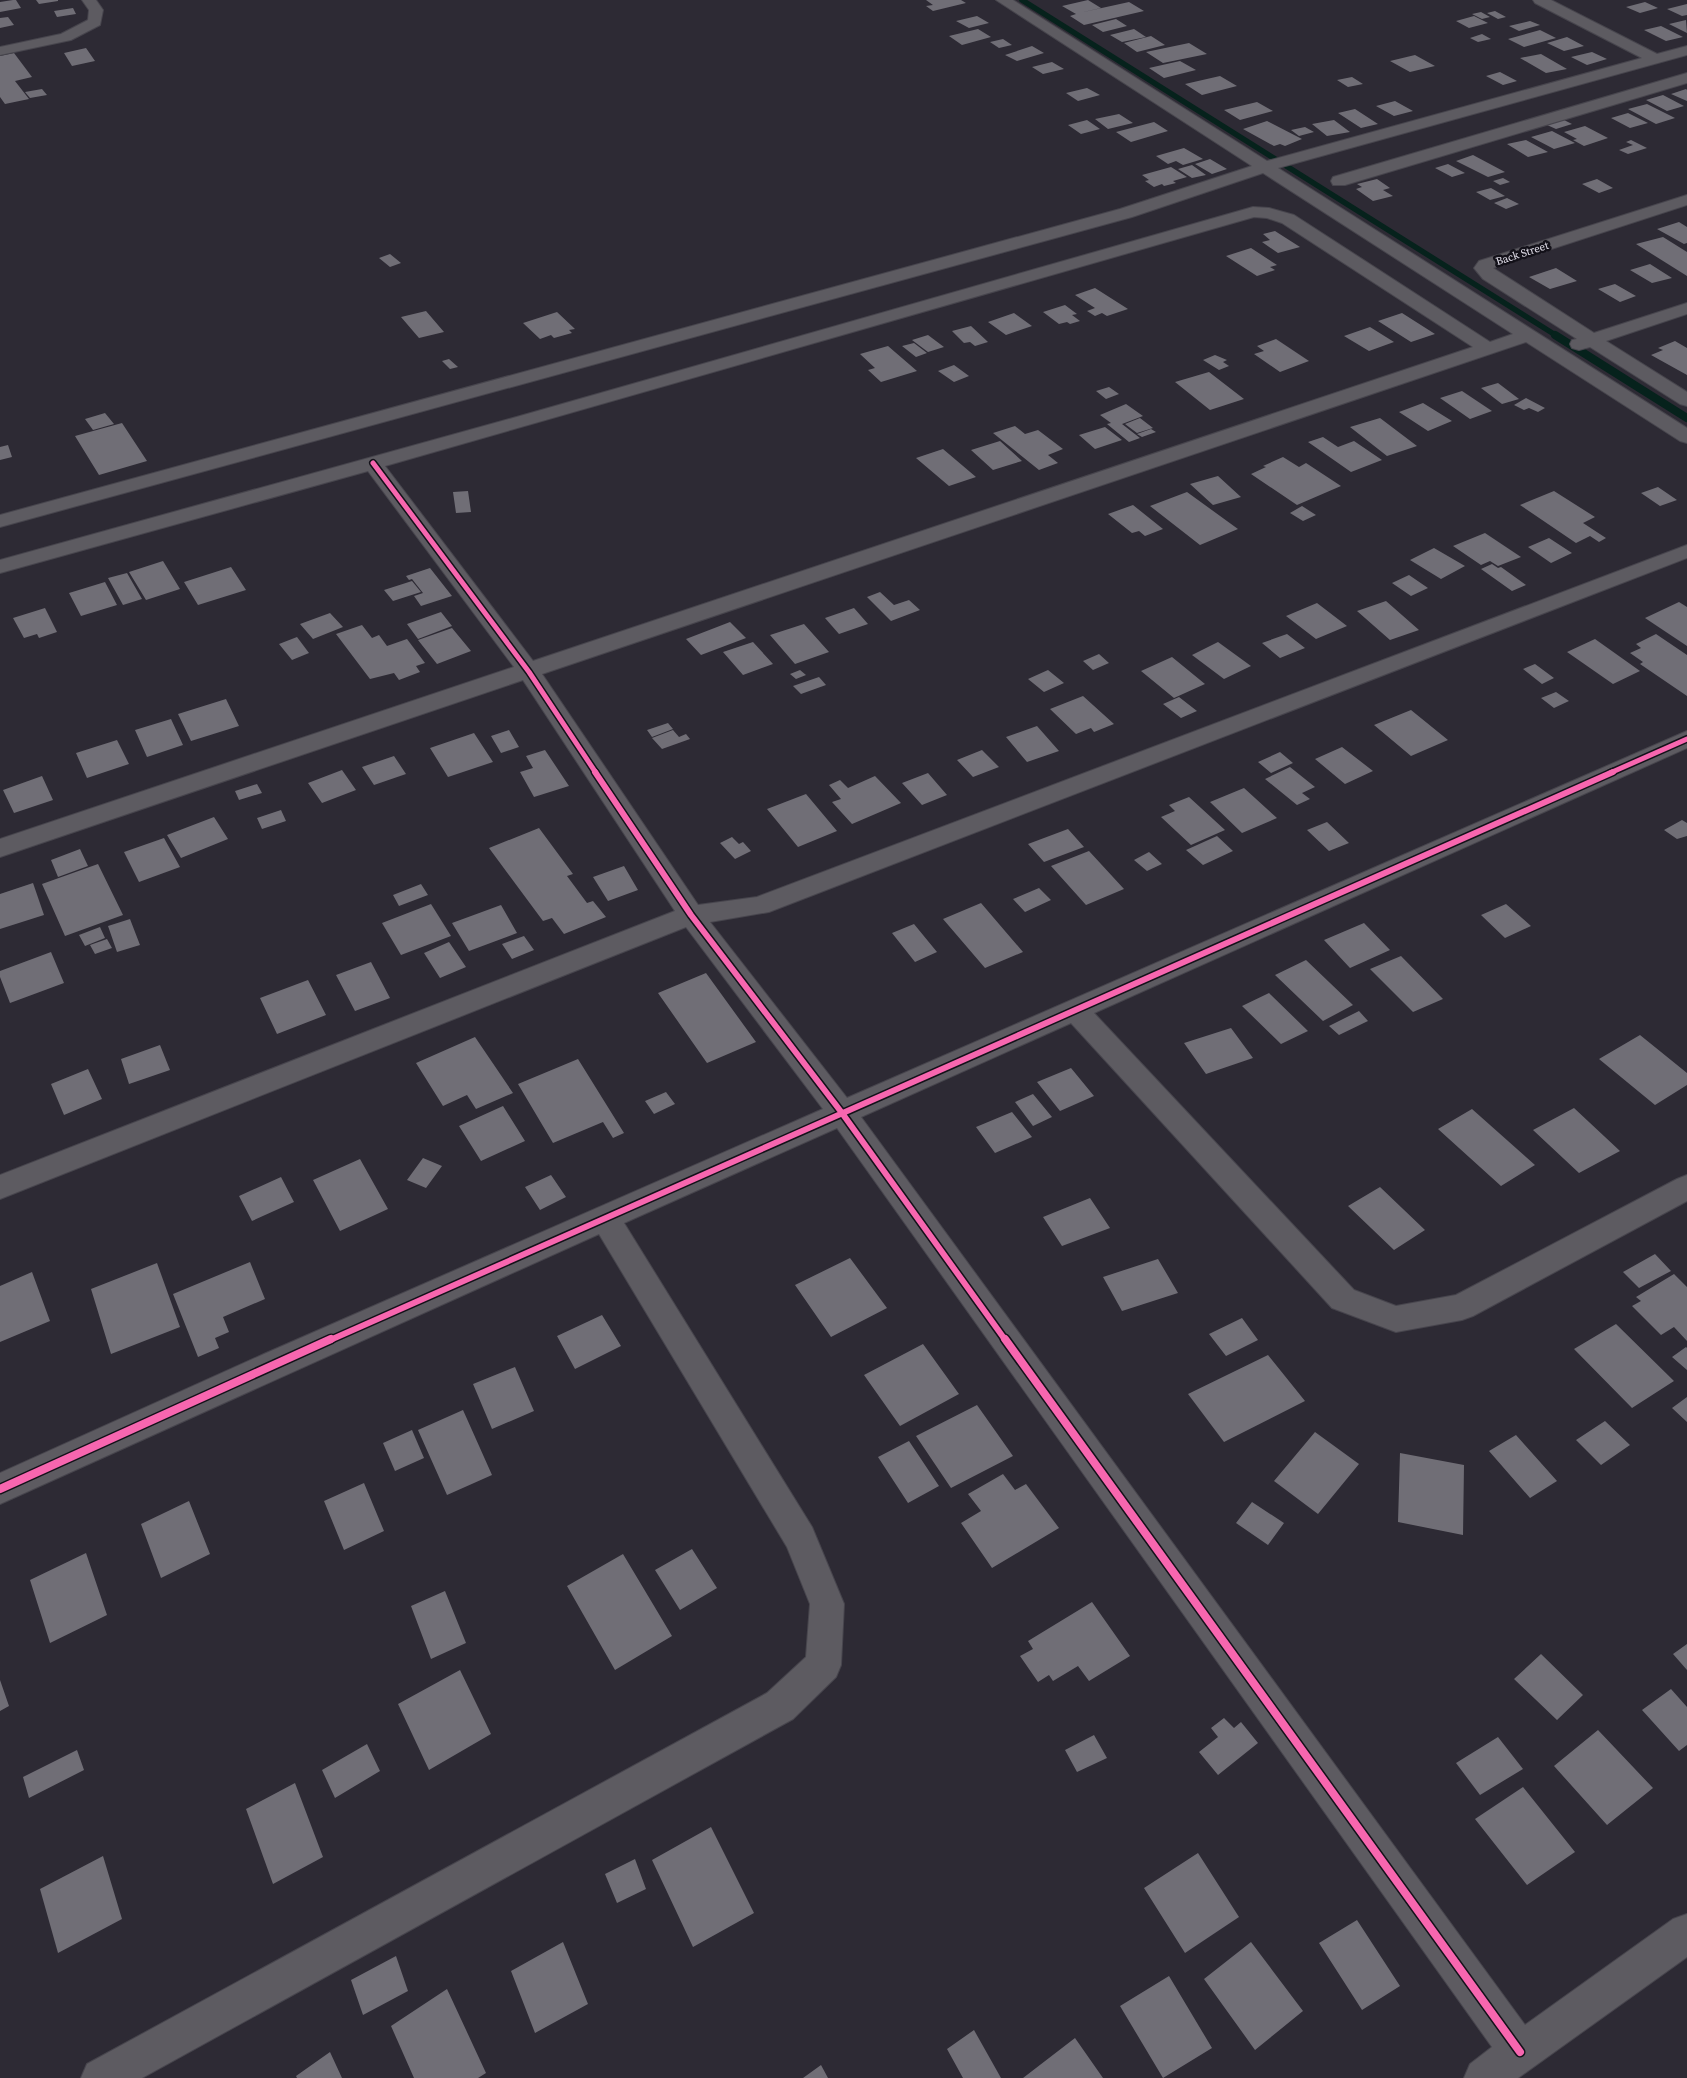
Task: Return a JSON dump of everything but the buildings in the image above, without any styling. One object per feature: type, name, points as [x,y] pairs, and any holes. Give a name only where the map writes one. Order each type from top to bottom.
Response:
[{"type":"street","points":[[0,51],[66,37],[95,22],[96,10],[89,0]]},
{"type":"street","points":[[1003,0],[1687,437]]},
{"type":"street","points":[[1540,0],[1656,59]]},
{"type":"street","points":[[0,521],[1126,213],[1265,167],[1687,50]]},
{"type":"street","points":[[1339,181],[1687,78]]},
{"type":"street","name":"Back Street","points":[[1592,340],[1489,275],[1483,268],[1485,264],[1687,200]]},
{"type":"street","points":[[0,567],[373,463],[1252,212],[1269,213],[1288,219],[1487,348]]},
{"type":"street","points":[[1554,353],[1687,308]]},
{"type":"street","points":[[0,848],[1528,335]]},
{"type":"street","points":[[1592,340],[1687,400]]},
{"type":"street","points":[[373,463],[528,672],[691,916],[842,1113],[1520,2052]]},
{"type":"street","points":[[0,1187],[691,916],[760,906],[1687,551]]},
{"type":"street","points":[[0,1490],[275,1364],[1687,739]]},
{"type":"street","points":[[1076,1011],[1343,1299],[1396,1320],[1462,1307],[1687,1188]]},
{"type":"street","points":[[101,2078],[780,1706],[823,1665],[827,1604],[800,1538],[605,1218]]},
{"type":"street","points":[[1484,2078],[1687,1933]]},
{"type":"waterway","points":[[1022,0],[1557,336]]},
{"type":"waterway","points":[[1555,335],[1687,418]]},
{"type":"cycle path","points":[[373,463],[529,672],[691,915],[842,1113],[1520,2052]]},
{"type":"cycle path","points":[[0,1489],[275,1364],[1687,739]]}]
